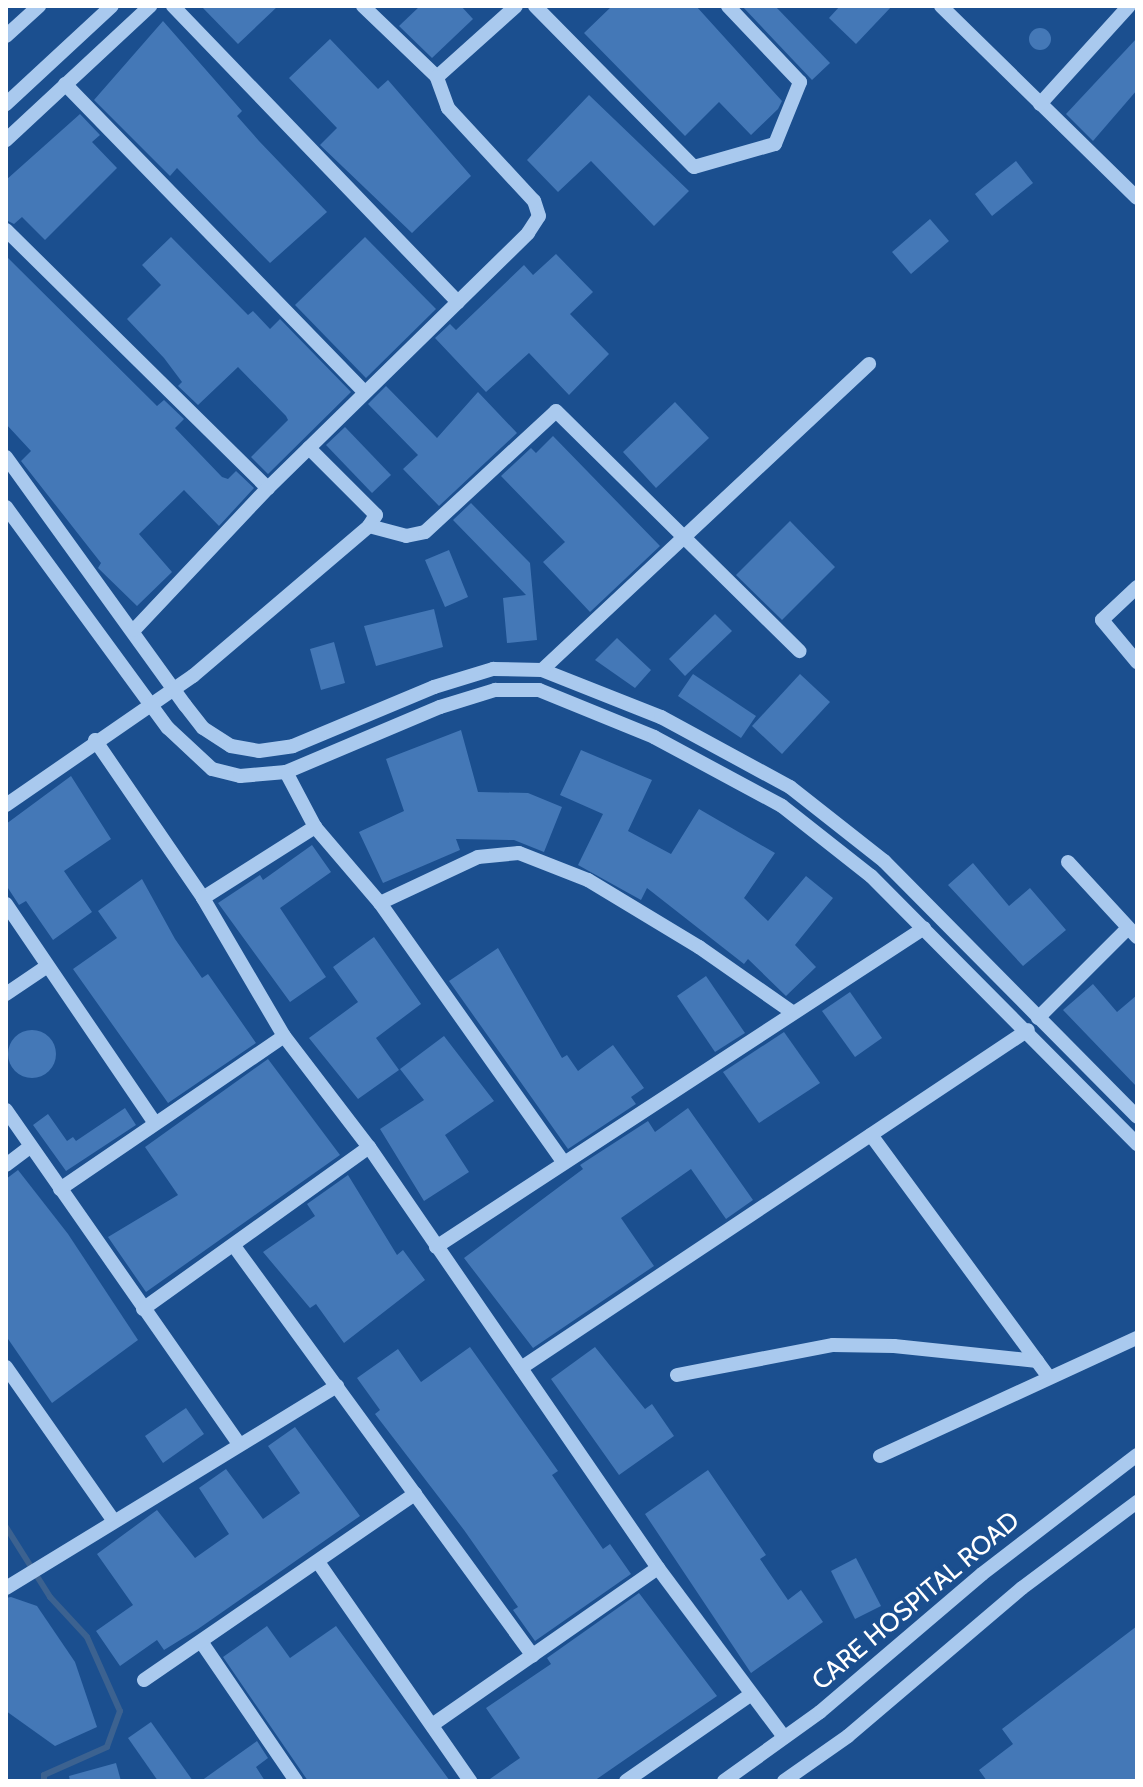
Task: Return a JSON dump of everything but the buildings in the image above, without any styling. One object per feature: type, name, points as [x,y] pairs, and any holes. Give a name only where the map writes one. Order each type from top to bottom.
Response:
[{"type":"street","points":[[6,36],[39,6]]},
{"type":"street","points":[[9,94],[112,6]]},
{"type":"street","points":[[6,140],[150,6]]},
{"type":"street","points":[[173,6],[458,302]]},
{"type":"street","points":[[134,630],[268,488],[458,302],[539,216],[534,201],[448,108],[437,77],[363,6]]},
{"type":"street","points":[[437,77],[516,6]]},
{"type":"street","points":[[535,6],[694,167],[775,144],[800,82],[728,6]]},
{"type":"street","points":[[941,6],[1137,198]]},
{"type":"street","points":[[1040,104],[1129,6]]},
{"type":"street","points":[[65,84],[365,392]]},
{"type":"street","points":[[6,230],[268,488]]},
{"type":"street","points":[[542,670],[687,539],[869,364]]},
{"type":"street","points":[[369,526],[406,536],[425,532],[556,411],[799,651]]},
{"type":"street","points":[[6,805],[95,740],[151,705],[369,526],[376,515],[309,448]]},
{"type":"street","points":[[6,457],[203,728],[231,746],[259,751],[293,746],[474,674],[542,670],[661,717],[741,759],[826,812],[884,861],[1033,1024],[1137,1144]]},
{"type":"street","points":[[6,507],[151,705],[212,769],[240,776],[286,772],[440,707],[495,690],[539,690],[654,737],[782,806],[871,876],[924,928],[1137,1117]]},
{"type":"street","points":[[1137,587],[1102,620],[1137,662]]},
{"type":"street","points":[[95,740],[203,898],[284,1036],[369,1147],[658,1568],[784,1737]]},
{"type":"street","points":[[286,772],[315,827],[380,903],[562,1160]]},
{"type":"street","points":[[203,898],[315,827]]},
{"type":"street","points":[[380,903],[478,857],[519,853],[588,880],[699,947],[792,1012]]},
{"type":"street","points":[[871,876],[884,861]]},
{"type":"street","points":[[521,1368],[1033,1024],[1133,933],[1068,862]]},
{"type":"street","points":[[6,904],[154,1122]]},
{"type":"street","points":[[436,1247],[562,1160],[924,928]]},
{"type":"street","points":[[6,994],[46,967]]},
{"type":"street","points":[[60,1189],[284,1036]]},
{"type":"street","points":[[6,1110],[239,1444]]},
{"type":"street","points":[[871,1135],[1049,1377]]},
{"type":"street","points":[[6,1165],[30,1147]]},
{"type":"street","points":[[143,1309],[369,1147]]},
{"type":"street","points":[[234,1246],[533,1656]]},
{"type":"street","points":[[880,1456],[1137,1338]]},
{"type":"street","points":[[677,1375],[833,1345],[894,1346],[1037,1361]]},
{"type":"street","points":[[6,1367],[114,1521]]},
{"type":"street","points":[[6,1588],[337,1386]]},
{"type":"street","name":"CARE HOSPITAL ROAD","points":[[724,1781],[784,1737],[982,1574],[1137,1455]]},
{"type":"street","points":[[144,1680],[415,1494]]},
{"type":"street","points":[[784,1781],[848,1736],[1022,1588],[1137,1502]]},
{"type":"street","points":[[318,1562],[470,1781]]},
{"type":"street","points":[[432,1725],[658,1568]]},
{"type":"street","points":[[202,1643],[296,1781]]},
{"type":"street","points":[[626,1781],[750,1695]]},
{"type":"waterway","points":[[6,1527],[50,1597],[87,1637],[120,1711],[107,1747],[44,1775],[44,1781]]}]
